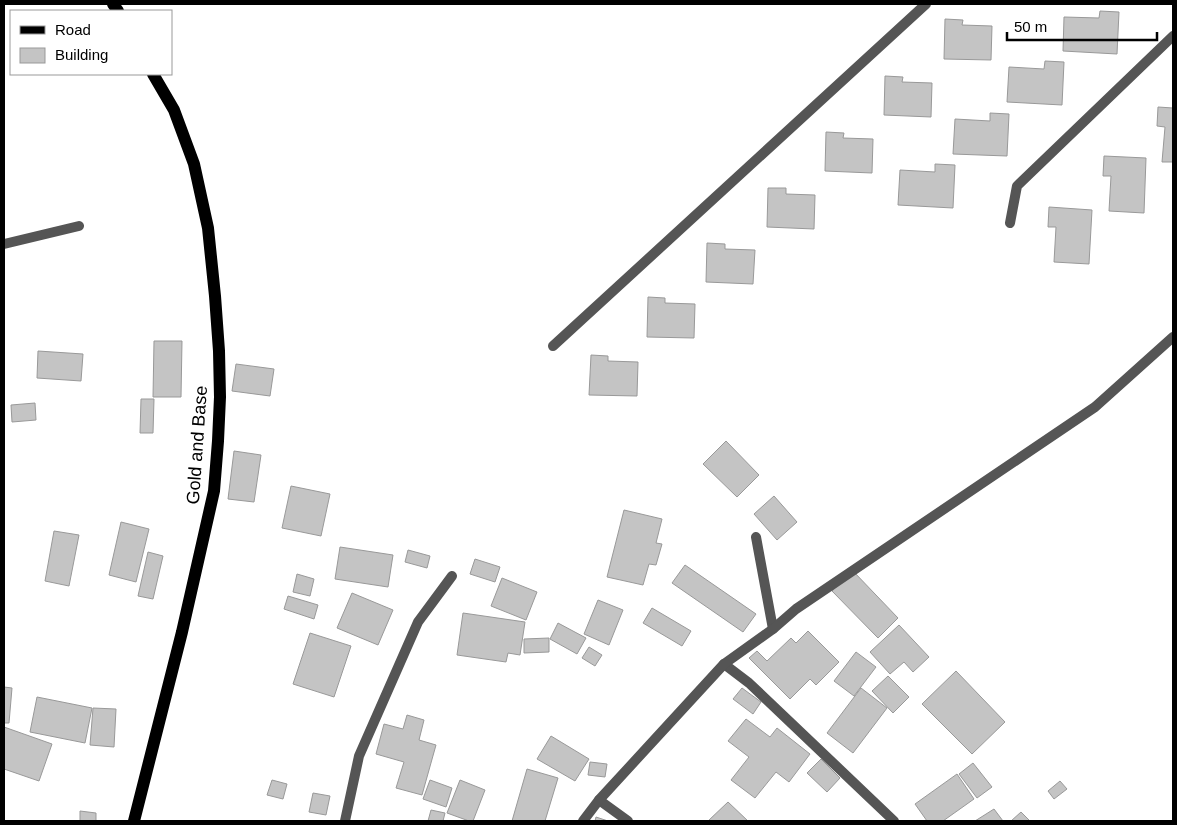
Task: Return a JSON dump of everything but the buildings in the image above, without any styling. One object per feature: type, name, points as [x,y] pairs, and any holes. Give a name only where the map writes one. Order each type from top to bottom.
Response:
[{"type":"main road","name":"Gold and Base","points":[[134,821],[211,508],[218,451],[220,397],[219,351],[208,228],[194,164],[174,110],[154,75]]},
{"type":"street","points":[[553,346],[926,4]]},
{"type":"street","points":[[1010,222],[1017,186],[1173,36]]},
{"type":"street","points":[[4,244],[79,226]]},
{"type":"street","points":[[582,821],[724,664],[773,629],[796,609],[1095,407],[1173,337]]},
{"type":"street","points":[[756,538],[773,629]]},
{"type":"street","points":[[345,821],[359,756],[418,622],[452,576]]},
{"type":"street","points":[[724,664],[749,683],[894,821]]},
{"type":"street","points":[[599,800],[628,821]]}]
